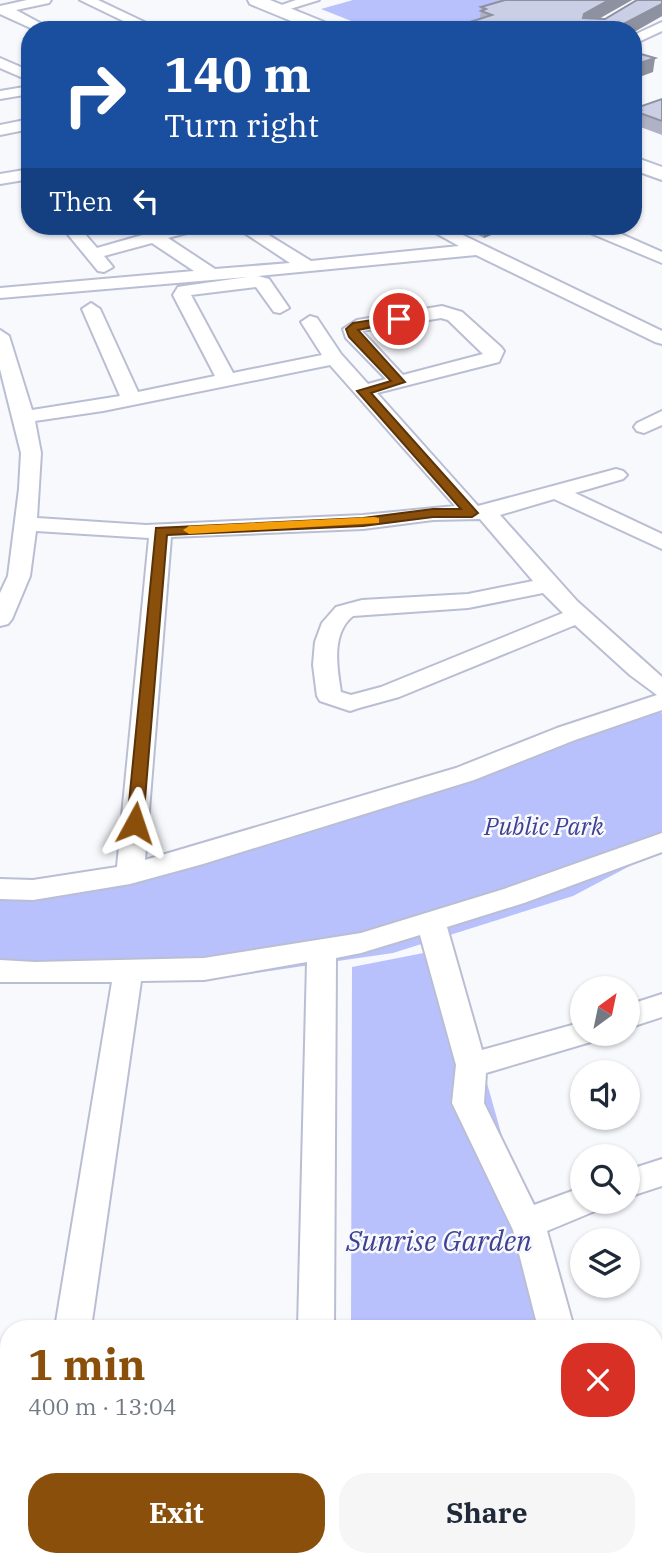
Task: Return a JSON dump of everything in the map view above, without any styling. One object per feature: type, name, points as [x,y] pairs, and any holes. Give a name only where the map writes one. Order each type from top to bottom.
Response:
[{"type":"main road","points":[[236,0],[285,21]]},
{"type":"main road","points":[[257,0],[306,21]]},
{"type":"main road","points":[[642,155],[662,163]]},
{"type":"main road","points":[[642,166],[662,174]]},
{"type":"street","points":[[1,10],[44,0]]},
{"type":"street","points":[[87,0],[134,21]]},
{"type":"street","points":[[277,9],[312,0]]},
{"type":"street","points":[[1,10],[26,21]]},
{"type":"street","points":[[642,36],[662,26]]},
{"type":"street","points":[[0,62],[21,72]]},
{"type":"street","points":[[0,95],[21,92]]},
{"type":"street","points":[[0,130],[21,126]]},
{"type":"street","points":[[0,179],[21,177]]},
{"type":"street","points":[[77,235],[118,284]]},
{"type":"street","points":[[94,254],[165,235]]},
{"type":"street","points":[[257,235],[309,267]]},
{"type":"street","points":[[450,235],[662,338]]},
{"type":"street","points":[[610,235],[662,258]]},
{"type":"street","points":[[156,238],[212,275]]},
{"type":"street","points":[[0,293],[309,267],[480,249]]},
{"type":"street","points":[[227,380],[182,295],[184,291],[257,281],[263,283],[280,308]]},
{"type":"street","points":[[91,309],[131,399]]},
{"type":"street","points":[[363,391],[399,382],[492,358],[494,351],[455,316],[442,312],[352,329],[353,334],[399,382]]},
{"type":"street","points":[[638,327],[662,317]]},
{"type":"street","points":[[310,322],[334,358],[363,391],[513,548],[631,664],[662,689]]},
{"type":"street","points":[[0,337],[24,417],[30,453],[30,489],[19,576],[0,619]]},
{"type":"street","points":[[24,417],[131,399],[334,358]]},
{"type":"street","points":[[644,427],[662,417]]},
{"type":"street","points":[[25,524],[161,531],[363,522],[433,513],[479,512],[616,475]]},
{"type":"street","points":[[556,493],[659,538]]},
{"type":"street","points":[[130,874],[161,531]]},
{"type":"street","points":[[549,584],[487,599],[423,606],[359,607],[341,613],[328,629],[329,696],[350,703],[390,692],[580,614]]},
{"type":"street","points":[[0,889],[33,890],[130,874],[465,774],[566,734],[662,702]]},
{"type":"street","points":[[0,971],[35,973],[204,968],[361,943],[514,896],[662,842]]},
{"type":"street","points":[[431,922],[471,1065],[468,1103],[519,1211],[530,1227],[531,1240],[554,1320]]},
{"type":"street","points":[[316,1320],[322,949]]},
{"type":"street","points":[[74,1320],[128,971]]},
{"type":"street","points":[[640,1012],[662,1004]]},
{"type":"street","points":[[471,1065],[570,1038]]},
{"type":"street","points":[[640,1180],[662,1172]]},
{"type":"street","points":[[530,1227],[538,1218],[570,1206]]},
{"type":"green space","points":[[353,0],[521,0],[532,4],[477,21],[351,21],[321,9]]},
{"type":"green space","name":"Public Park","points":[[651,704],[662,713],[662,849],[573,896],[393,953],[229,977],[0,980],[0,885],[136,879],[293,838]]},
{"type":"green space","name":"Sunrise Garden","points":[[449,948],[554,1320],[351,1320],[352,967]]},
{"type":"building","points":[[505,0],[609,0],[584,14],[583,18],[605,19],[637,0],[662,0],[662,4],[629,21],[473,21],[492,15],[481,11],[486,9],[481,7]]},
{"type":"building","points":[[642,54],[655,58],[642,62]]},
{"type":"building","points":[[662,99],[662,121],[642,114],[642,106]]},
{"type":"slow traffic","points":[[189,530],[374,521]]},
{"type":"route","points":[[135,823],[161,531],[363,522],[433,513],[472,513],[363,391],[399,382],[353,334],[352,329],[399,319]]}]
